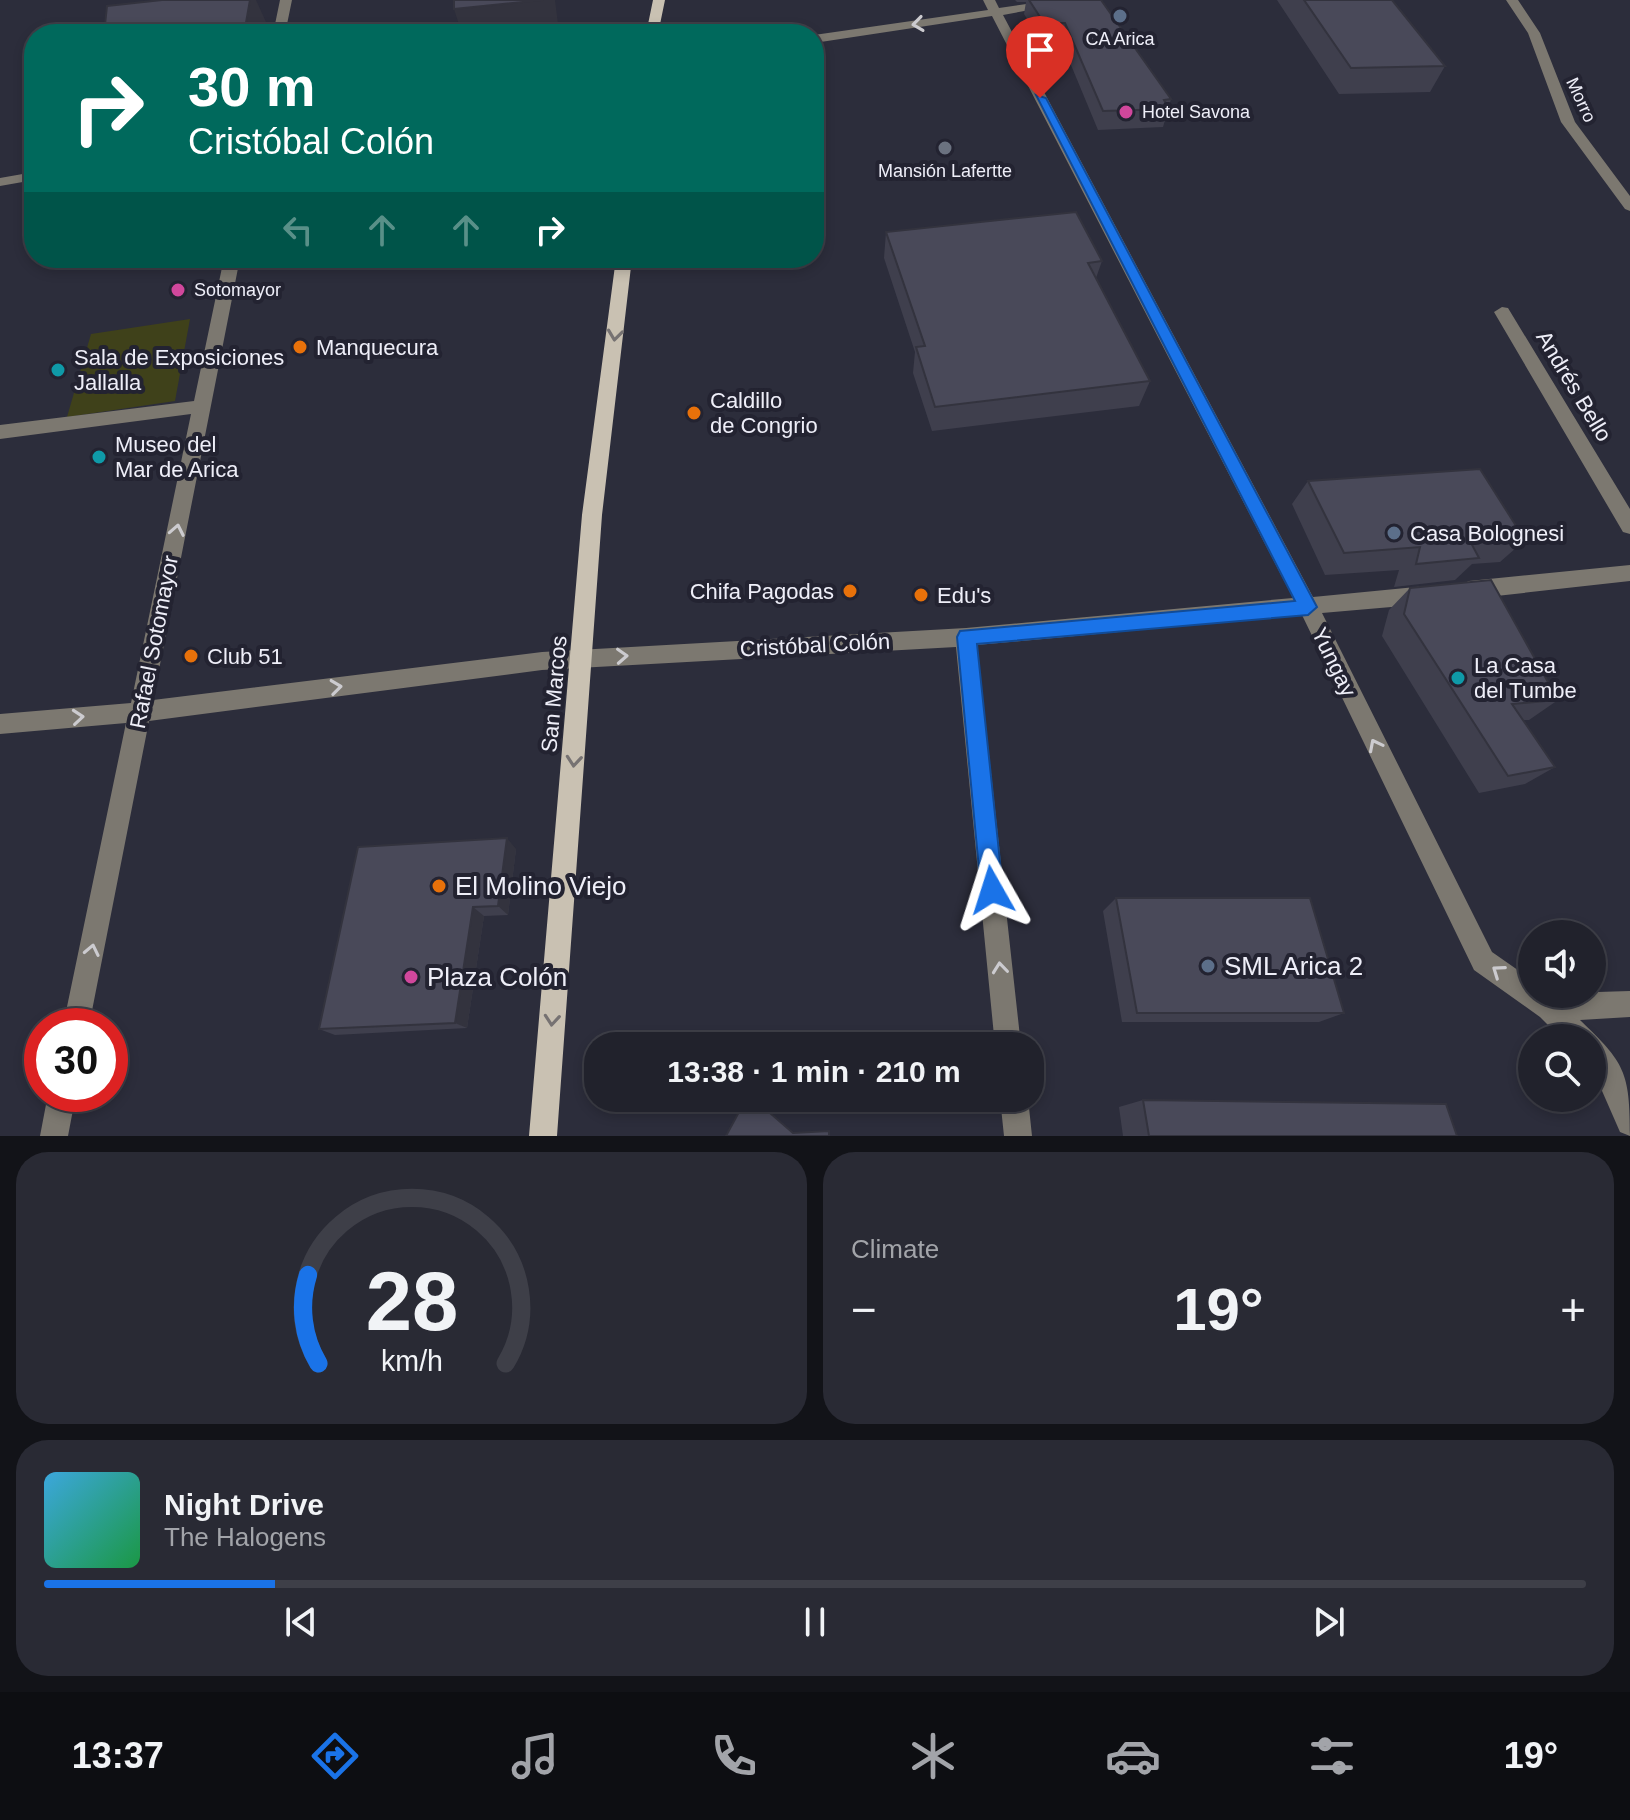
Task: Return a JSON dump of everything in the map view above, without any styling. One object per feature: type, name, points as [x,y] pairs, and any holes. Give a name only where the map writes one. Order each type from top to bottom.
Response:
[{"type":"main road","points":[[654,24],[659,0]]},
{"type":"main road","name":"San Marcos","points":[[543,1136],[592,515],[623,268]]},
{"type":"street","points":[[281,24],[286,0]]},
{"type":"street","points":[[824,37],[992,6],[1078,0]]},
{"type":"street","name":"Morro","points":[[1512,0],[1534,33],[1568,122],[1630,206]]},
{"type":"street","name":"Yungay","points":[[992,6],[1308,607],[1483,961],[1518,986]]},
{"type":"street","points":[[0,182],[24,178]]},
{"type":"street","name":"Rafael Sotomayor","points":[[80,1008],[230,268]]},
{"type":"street","name":"Andrés Bello","points":[[1502,312],[1630,526]]},
{"type":"street","points":[[0,432],[202,406]]},
{"type":"street","name":"Cristóbal Colón","points":[[0,724],[140,712],[583,658],[966,637],[1308,607],[1630,573]]},
{"type":"street","points":[[966,637],[1007,1032]]},
{"type":"street","points":[[1606,1005],[1630,1004]]},
{"type":"street","name":"Yungay","points":[[1549,1008],[1566,1024]]},
{"type":"street","points":[[1606,1066],[1630,1122]]},
{"type":"street","points":[[54,1136],[59,1112]]},
{"type":"street","points":[[1015,1112],[1018,1136]]},
{"type":"green space","points":[[190,319],[175,401],[67,417],[91,334]]},
{"type":"building","points":[[162,0],[250,0],[246,24],[105,24],[107,6]]},
{"type":"building","points":[[454,0],[543,0],[454,9]]},
{"type":"building","points":[[1029,0],[1101,0],[1171,99],[1164,100],[1169,109],[1103,111],[1065,23],[1044,23]]},
{"type":"building","points":[[1304,0],[1392,0],[1445,66],[1351,68]]},
{"type":"building","points":[[1076,212],[1102,261],[1088,263],[1150,381],[935,407],[916,347],[925,346],[886,232]]},
{"type":"building","points":[[1480,469],[1525,540],[1471,543],[1479,558],[1416,564],[1420,547],[1344,553],[1308,481]]},
{"type":"building","points":[[1491,580],[1558,700],[1512,704],[1555,767],[1508,776],[1404,614],[1410,588]]},
{"type":"building","points":[[507,838],[498,906],[473,907],[455,1023],[319,1029],[358,847]]},
{"type":"building","name":"SML Arica 2","points":[[1116,898],[1310,898],[1344,1013],[1137,1013]]},
{"type":"building","points":[[1143,1100],[1446,1104],[1457,1136],[1149,1136]]},
{"type":"building","points":[[739,1112],[770,1113],[793,1133],[829,1131],[829,1136],[726,1136]]},
{"type":"place","name":"CA Arica","points":[[1120,16]]},
{"type":"place","name":"Hotel Savona","points":[[1126,112]]},
{"type":"place","name":"Mansión Lafertte","points":[[945,148]]},
{"type":"place","name":"Sotomayor","points":[[178,290]]},
{"type":"place","name":"Manquecura","points":[[300,347]]},
{"type":"place","name":"Sala de Exposiciones Jallalla","points":[[58,370]]},
{"type":"place","name":"Caldillo de Congrio","points":[[694,413]]},
{"type":"place","name":"Museo del Mar de Arica","points":[[99,457]]},
{"type":"place","name":"Casa Bolognesi","points":[[1394,533]]},
{"type":"place","name":"Chifa Pagodas","points":[[850,591]]},
{"type":"place","name":"Edu's","points":[[921,595]]},
{"type":"place","name":"Club 51","points":[[191,656]]},
{"type":"place","name":"La Casa del Tumbe","points":[[1458,678]]},
{"type":"place","name":"El Molino Viejo","points":[[439,886]]},
{"type":"place","name":"SML Arica 2","points":[[1208,966]]},
{"type":"place","name":"Plaza Colón","points":[[411,977]]},
{"type":"route","points":[[992,890],[966,637],[1308,607],[1040,98]]}]
